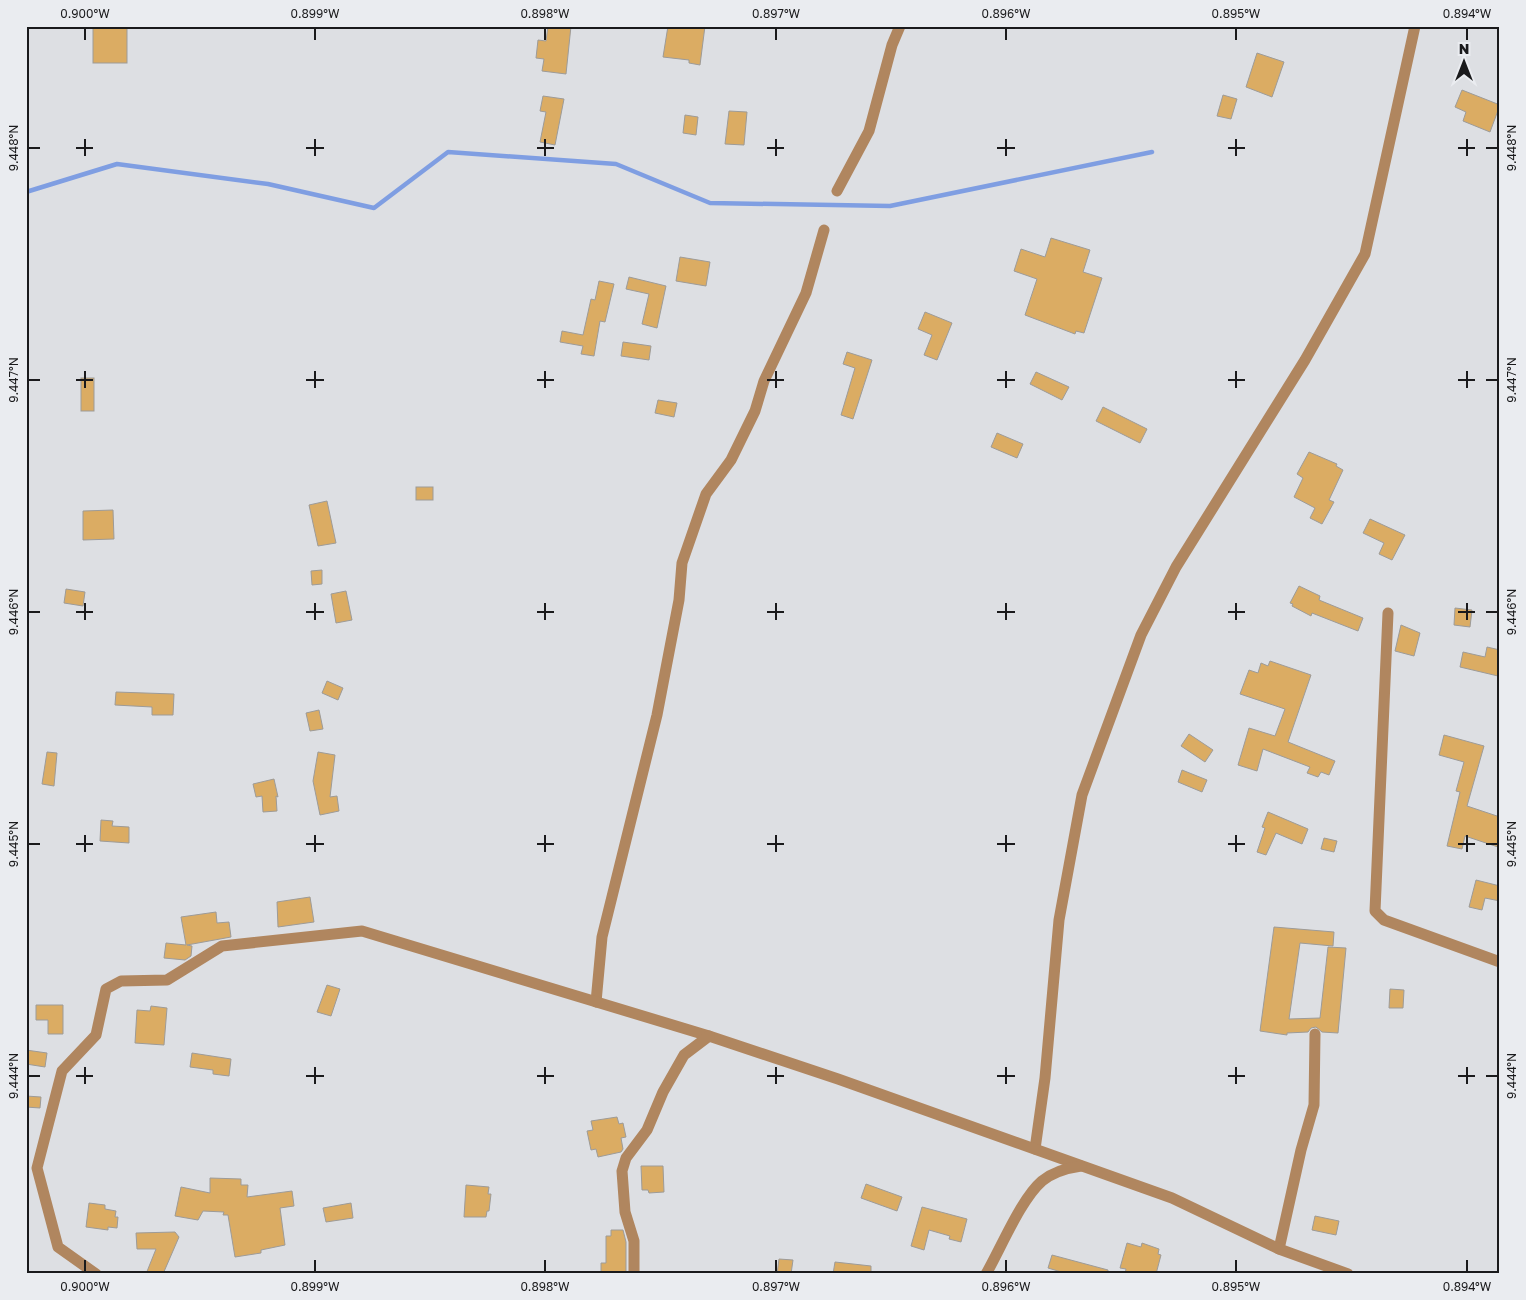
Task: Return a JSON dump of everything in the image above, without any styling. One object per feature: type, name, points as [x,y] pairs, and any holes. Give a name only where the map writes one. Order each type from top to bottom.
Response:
[{"type":"street","points":[[837,191],[869,131],[892,45],[900,26]]},
{"type":"street","points":[[1035,1149],[1045,1078],[1059,920],[1082,795],[1141,635],[1176,566],[1305,360],[1365,254],[1415,26]]},
{"type":"street","points":[[596,1002],[602,938],[658,715],[679,600],[682,564],[706,494],[735,452],[755,411],[764,381],[806,294],[824,230]]},
{"type":"street","points":[[1388,613],[1376,910],[1384,920],[1500,962]]},
{"type":"street","points":[[96,1274],[58,1247],[37,1168],[62,1071],[96,1035],[106,989],[121,981],[168,980],[222,946],[362,931],[709,1036],[838,1079],[1172,1198],[1279,1249],[1348,1274]]},
{"type":"street","points":[[1279,1249],[1301,1150],[1314,1105],[1315,1034]]},
{"type":"street","points":[[634,1274],[634,1241],[625,1212],[622,1171],[624,1164],[626,1158],[647,1130],[662,1092],[684,1055],[709,1036]]},
{"type":"street","points":[[986,1274],[992,1268],[1028,1198],[1042,1181],[1064,1168],[1082,1166]]},
{"type":"building","points":[[548,26],[571,26],[566,74],[542,71],[544,59],[536,58],[538,40],[546,41]]},
{"type":"building","points":[[668,26],[705,26],[700,65],[689,63],[689,60],[663,57]]},
{"type":"building","points":[[93,27],[127,27],[127,63],[93,63]]},
{"type":"building","points":[[1257,53],[1284,62],[1272,97],[1246,87]]},
{"type":"building","points":[[1462,90],[1500,105],[1490,132],[1463,121],[1466,112],[1455,107]]},
{"type":"building","points":[[1223,95],[1237,99],[1231,119],[1217,116]]},
{"type":"building","points":[[543,96],[564,99],[555,145],[540,142],[546,112],[540,111]]},
{"type":"building","points":[[729,111],[747,112],[744,145],[725,144]]},
{"type":"building","points":[[685,115],[698,117],[696,135],[683,133]]},
{"type":"building","points":[[1051,238],[1090,250],[1083,272],[1102,278],[1084,333],[1076,331],[1075,334],[1025,315],[1037,279],[1014,271],[1021,249],[1045,257]]},
{"type":"building","points":[[680,257],[710,262],[706,286],[676,281]]},
{"type":"building","points":[[629,277],[666,286],[657,328],[642,324],[649,294],[626,289]]},
{"type":"building","points":[[599,281],[614,284],[605,322],[600,321],[594,356],[581,354],[583,346],[560,342],[562,331],[583,335],[591,299],[595,300]]},
{"type":"building","points":[[925,312],[952,323],[937,360],[924,355],[932,335],[918,329]]},
{"type":"building","points":[[623,342],[651,346],[649,360],[621,356]]},
{"type":"building","points":[[847,352],[872,360],[853,419],[841,415],[855,368],[843,364]]},
{"type":"building","points":[[1036,372],[1069,387],[1062,400],[1030,384]]},
{"type":"building","points":[[81,378],[94,378],[94,411],[81,411]]},
{"type":"building","points":[[658,400],[677,403],[674,417],[655,413]]},
{"type":"building","points":[[1103,407],[1147,429],[1140,443],[1096,421]]},
{"type":"building","points":[[997,433],[1023,444],[1017,458],[991,447]]},
{"type":"building","points":[[1309,452],[1337,464],[1336,466],[1343,470],[1329,500],[1334,502],[1322,524],[1310,518],[1315,508],[1294,497],[1303,478],[1297,474]]},
{"type":"building","points":[[416,487],[433,487],[433,500],[416,500]]},
{"type":"building","points":[[327,501],[336,543],[318,546],[309,505]]},
{"type":"building","points":[[113,510],[114,539],[83,540],[83,511]]},
{"type":"building","points":[[1370,519],[1405,535],[1392,560],[1379,554],[1384,543],[1363,533]]},
{"type":"building","points":[[322,570],[322,584],[312,585],[311,571]]},
{"type":"building","points":[[1299,586],[1320,596],[1319,600],[1363,618],[1358,631],[1312,613],[1311,616],[1292,606],[1293,604],[1290,603]]},
{"type":"building","points":[[66,589],[85,592],[83,606],[64,603]]},
{"type":"building","points":[[346,591],[352,620],[336,623],[331,594]]},
{"type":"building","points":[[1455,608],[1472,610],[1470,627],[1454,625]]},
{"type":"building","points":[[1401,625],[1420,633],[1414,656],[1395,651]]},
{"type":"building","points":[[1487,647],[1500,650],[1498,676],[1460,667],[1463,652],[1485,657]]},
{"type":"building","points":[[1270,661],[1311,675],[1288,742],[1335,761],[1329,775],[1321,772],[1318,777],[1307,773],[1310,767],[1263,749],[1257,771],[1238,765],[1249,728],[1275,736],[1285,709],[1240,694],[1249,670],[1258,673],[1261,663],[1268,666]]},
{"type":"building","points":[[327,681],[343,688],[338,700],[322,693]]},
{"type":"building","points":[[116,692],[174,694],[173,715],[152,715],[152,707],[115,705]]},
{"type":"building","points":[[319,710],[323,729],[310,731],[306,713]]},
{"type":"building","points":[[1189,734],[1213,750],[1205,762],[1181,746]]},
{"type":"building","points":[[1444,735],[1484,746],[1467,806],[1500,817],[1498,847],[1465,836],[1462,849],[1447,846],[1460,792],[1456,791],[1464,762],[1439,755]]},
{"type":"building","points":[[47,752],[57,753],[54,786],[42,784]]},
{"type":"building","points":[[318,752],[335,755],[330,797],[337,796],[339,811],[320,815],[313,781]]},
{"type":"building","points":[[1182,770],[1207,780],[1202,792],[1178,782]]},
{"type":"building","points":[[274,779],[278,797],[276,796],[277,811],[263,812],[262,796],[256,797],[253,784]]},
{"type":"building","points":[[1268,812],[1308,829],[1302,844],[1276,833],[1266,855],[1257,852],[1265,828],[1262,827]]},
{"type":"building","points":[[101,820],[113,821],[112,826],[129,827],[129,843],[100,841]]},
{"type":"building","points":[[1324,838],[1337,841],[1334,852],[1321,849]]},
{"type":"building","points":[[1476,880],[1500,886],[1500,901],[1485,898],[1482,910],[1469,907]]},
{"type":"building","points":[[310,897],[314,922],[278,927],[277,902]]},
{"type":"building","points":[[216,912],[217,923],[229,922],[231,937],[187,945],[192,946],[191,956],[185,960],[164,958],[166,943],[186,945],[181,917]]},
{"type":"building","points":[[1274,927],[1334,932],[1333,946],[1300,943],[1289,1019],[1320,1018],[1328,947],[1346,948],[1338,1033],[1322,1032],[1316,1027],[1311,1028],[1308,1032],[1287,1033],[1287,1035],[1260,1031]]},
{"type":"building","points":[[327,985],[340,989],[331,1016],[317,1012]]},
{"type":"building","points":[[1390,989],[1404,990],[1403,1008],[1389,1008]]},
{"type":"building","points":[[36,1005],[63,1005],[63,1034],[48,1034],[48,1020],[36,1020]]},
{"type":"building","points":[[151,1006],[167,1008],[164,1045],[135,1043],[137,1010],[150,1011]]},
{"type":"building","points":[[26,1050],[47,1053],[45,1067],[26,1064]]},
{"type":"building","points":[[192,1053],[231,1059],[229,1076],[213,1074],[213,1070],[190,1067]]},
{"type":"building","points":[[26,1096],[41,1097],[40,1108],[26,1107]]},
{"type":"building","points":[[617,1117],[619,1124],[623,1123],[626,1137],[621,1138],[623,1149],[621,1152],[598,1157],[596,1149],[591,1150],[587,1131],[593,1130],[591,1121]]},
{"type":"building","points":[[641,1166],[663,1166],[664,1192],[649,1193],[648,1190],[642,1190]]},
{"type":"building","points":[[210,1178],[241,1179],[241,1185],[248,1185],[247,1197],[292,1191],[294,1206],[280,1208],[285,1245],[261,1250],[261,1253],[235,1257],[228,1215],[223,1215],[224,1212],[203,1211],[198,1220],[175,1216],[181,1187],[210,1193]]},
{"type":"building","points":[[866,1184],[902,1197],[897,1211],[861,1198]]},
{"type":"building","points":[[466,1185],[489,1187],[488,1194],[491,1194],[489,1211],[487,1211],[486,1217],[464,1217]]},
{"type":"building","points":[[89,1203],[105,1205],[105,1209],[116,1211],[115,1217],[118,1217],[117,1228],[108,1227],[108,1230],[86,1227]]},
{"type":"building","points":[[351,1203],[353,1218],[326,1222],[323,1208]]},
{"type":"building","points":[[922,1207],[967,1219],[961,1242],[949,1239],[950,1236],[929,1230],[924,1250],[911,1246]]},
{"type":"building","points":[[1315,1216],[1339,1221],[1336,1235],[1312,1230]]},
{"type":"building","points":[[611,1230],[623,1230],[626,1242],[626,1274],[601,1274],[601,1263],[606,1263],[606,1236],[611,1236]]},
{"type":"building","points":[[175,1232],[179,1237],[163,1274],[146,1274],[156,1249],[137,1249],[136,1233]]},
{"type":"building","points":[[1127,1243],[1141,1247],[1142,1243],[1159,1249],[1158,1254],[1161,1255],[1156,1274],[1125,1274],[1126,1269],[1120,1268]]},
{"type":"building","points":[[1052,1255],[1108,1270],[1108,1274],[1068,1274],[1048,1268]]},
{"type":"building","points":[[779,1259],[793,1260],[791,1274],[777,1274]]},
{"type":"building","points":[[835,1262],[871,1266],[871,1274],[833,1274]]},
{"type":"waterway","points":[[26,192],[117,164],[268,184],[374,208],[448,152],[616,164],[710,203],[890,206],[1152,152]]}]
